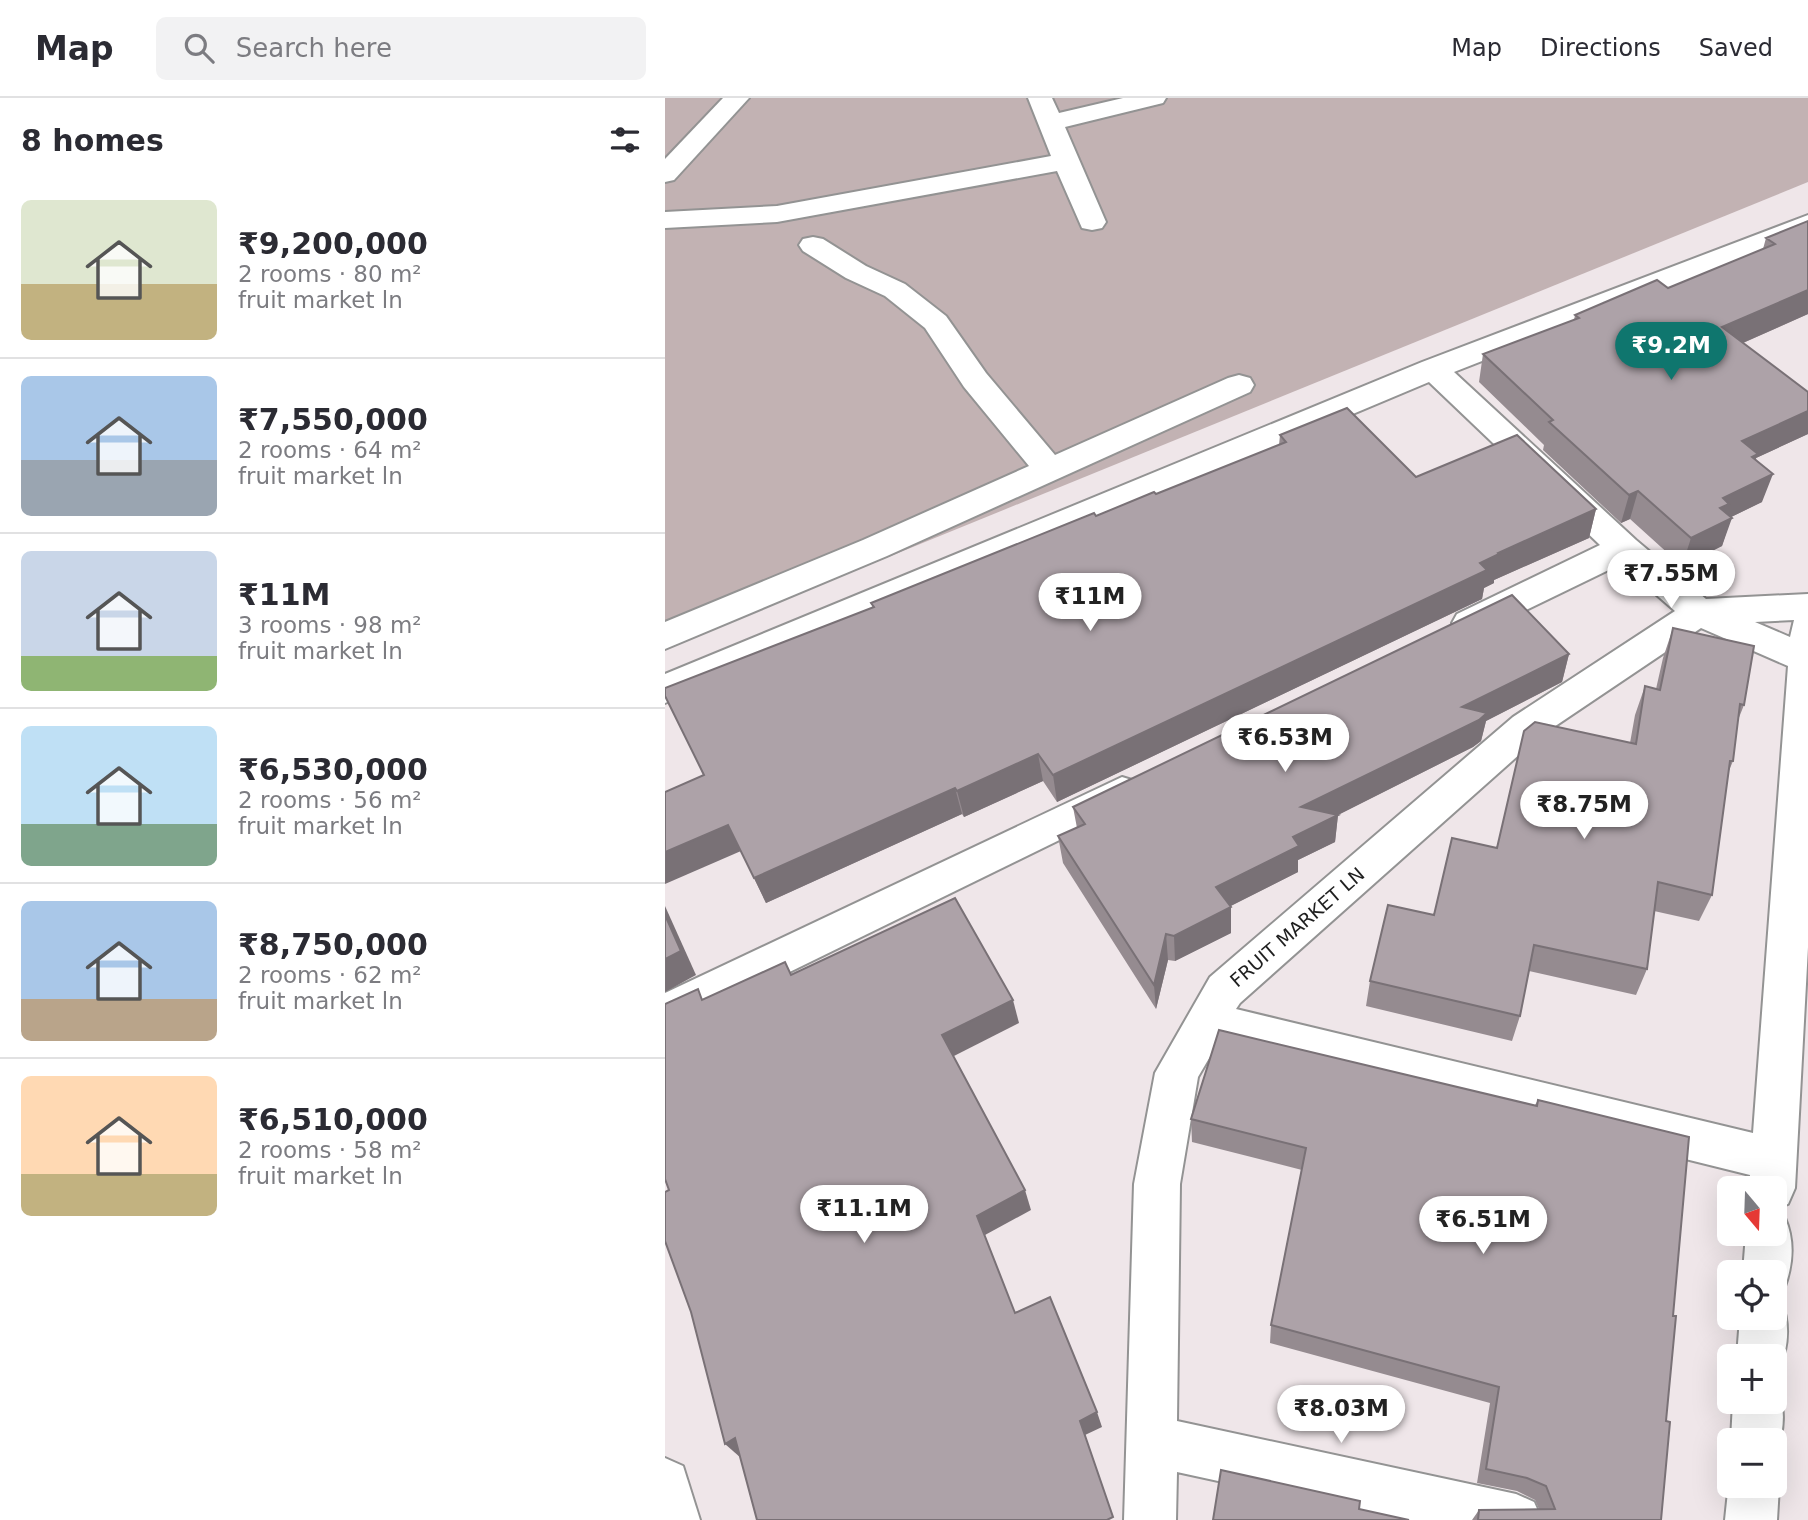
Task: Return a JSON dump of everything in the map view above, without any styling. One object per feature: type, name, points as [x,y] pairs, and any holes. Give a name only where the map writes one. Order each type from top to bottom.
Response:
[{"type":"street","points":[[665,174],[737,98]]},
{"type":"street","points":[[1040,98],[1092,222]]},
{"type":"street","points":[[1051,123],[1154,98]]},
{"type":"street","points":[[665,220],[789,212],[1067,161]]},
{"type":"street","points":[[665,689],[1433,369],[1808,223]]},
{"type":"street","points":[[813,245],[856,272],[895,290],[936,322],[975,380],[1051,470]]},
{"type":"street","points":[[1207,1021],[1773,1174],[1807,642],[1699,612],[1624,548],[1433,369]]},
{"type":"street","points":[[665,636],[875,548],[1239,385]]},
{"type":"street","points":[[1437,639],[1624,548]]},
{"type":"street","points":[[1699,612],[1808,607]]},
{"type":"street","name":"FRUIT MARKET LN","points":[[1150,1520],[1157,1184],[1177,1073],[1207,1021],[1226,990],[1526,727],[1699,612]]},
{"type":"street","points":[[665,1014],[1151,778]]},
{"type":"street","points":[[1151,1441],[1516,1520]]},
{"type":"street","points":[[665,1484],[674,1520]]},
{"type":"street","points":[[1751,1520],[1752,1498]]},
{"type":"shaded area","points":[[665,98],[1808,98],[1808,182],[665,648]]},
{"type":"building","points":[[1808,221],[1808,290],[1722,327],[1808,392],[1808,411],[1742,441],[1758,454],[1752,457],[1773,474],[1723,498],[1729,504],[1720,508],[1732,518],[1691,538],[1638,491],[1629,495],[1549,422],[1553,420],[1483,354],[1579,318],[1575,315],[1657,280],[1668,288],[1775,244],[1766,238]]},
{"type":"building","points":[[1347,408],[1416,477],[1517,435],[1596,509],[1480,563],[1487,570],[1053,775],[1038,754],[754,878],[728,825],[665,852],[665,792],[704,775],[665,696],[665,688],[874,607],[871,603],[1094,513],[1096,516],[1154,492],[1156,494],[1286,442],[1280,435]]},
{"type":"building","points":[[1512,595],[1569,654],[1462,707],[1487,713],[1479,720],[1301,807],[1338,815],[1293,837],[1299,846],[1216,887],[1231,907],[1174,936],[1166,934],[1154,985],[1058,836],[1085,824],[1073,807]]},
{"type":"building","points":[[1673,628],[1754,646],[1744,705],[1740,704],[1733,761],[1730,761],[1712,895],[1658,882],[1647,969],[1534,945],[1520,1016],[1370,981],[1388,905],[1434,915],[1452,838],[1497,848],[1524,731],[1535,722],[1636,744],[1645,686],[1660,690]]},
{"type":"building","points":[[955,898],[1013,1000],[942,1035],[1025,1190],[977,1216],[1015,1313],[1050,1297],[1097,1412],[1080,1421],[1113,1517],[1107,1520],[757,1520],[735,1438],[725,1444],[691,1312],[665,1241],[665,1192],[669,1190],[665,1179],[665,1004],[698,989],[702,1000],[785,962],[791,975]]},
{"type":"building","points":[[665,915],[681,951],[665,959]]},
{"type":"building","points":[[1219,1030],[1537,1106],[1538,1100],[1689,1137],[1673,1316],[1676,1316],[1666,1421],[1670,1422],[1661,1520],[1478,1520],[1479,1510],[1555,1509],[1546,1486],[1527,1478],[1486,1469],[1499,1387],[1271,1325],[1306,1148],[1191,1119]]},
{"type":"building","points":[[1221,1470],[1360,1501],[1359,1509],[1409,1520],[1213,1520]]}]
